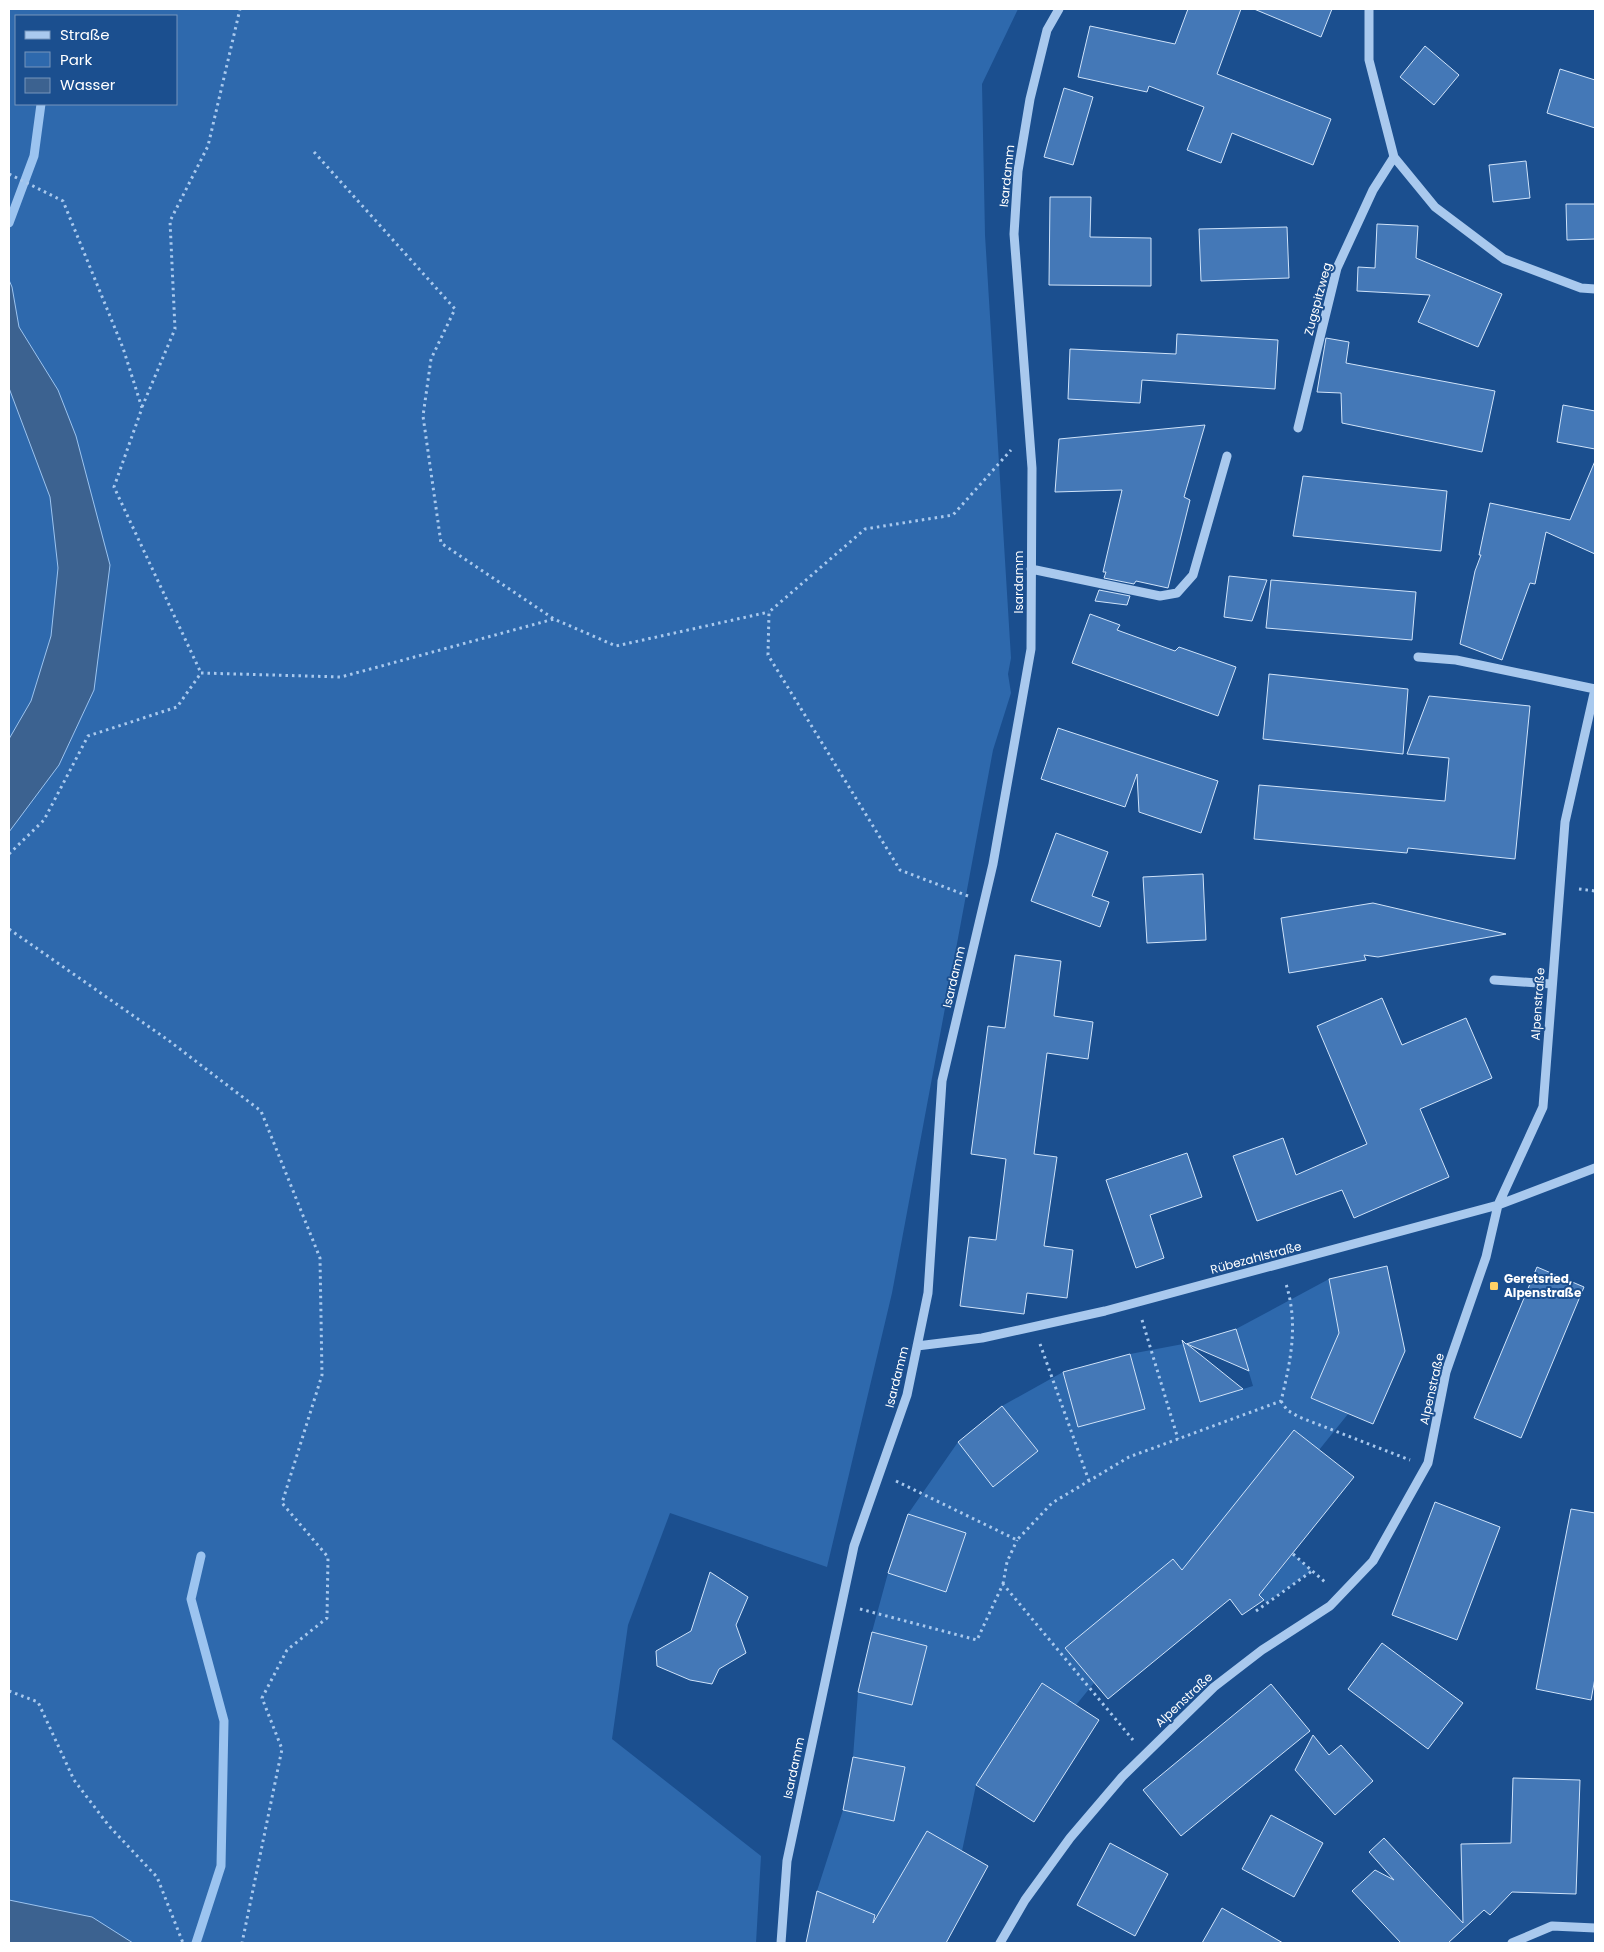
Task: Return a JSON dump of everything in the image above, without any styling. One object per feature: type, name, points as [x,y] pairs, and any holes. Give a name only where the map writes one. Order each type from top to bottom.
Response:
[{"type":"street","name":"Isardamm","points":[[781,1943],[787,1861],[854,1546],[907,1395],[928,1293],[942,1082],[984,903],[1031,649],[1032,468],[1014,234],[1018,171],[1030,99],[1047,30],[1059,9]]},
{"type":"street","points":[[1369,9],[1369,60],[1394,157],[1435,207],[1504,259],[1581,288],[1595,289]]},
{"type":"street","name":"Zugspitzweg","points":[[1298,428],[1337,268],[1373,190],[1394,157]]},
{"type":"street","points":[[1031,569],[1160,596],[1177,593],[1193,575],[1228,456]]},
{"type":"street","points":[[1418,657],[1456,660],[1595,689]]},
{"type":"street","name":"Alpenstraße","points":[[1000,1943],[1024,1900],[1070,1838],[1144,1754],[1214,1687],[1262,1650],[1330,1606],[1373,1561],[1428,1463],[1446,1372],[1486,1257],[1498,1205],[1543,1107],[1565,822],[1595,689]]},
{"type":"street","points":[[1494,980],[1552,984]]},
{"type":"street","name":"Rübezahlstraße","points":[[917,1346],[982,1338],[1137,1303],[1498,1205],[1595,1168]]},
{"type":"street","points":[[1512,1943],[1552,1926],[1595,1928]]},
{"type":"path","points":[[201,673],[114,487],[142,408],[175,329],[170,221],[208,146],[240,9]]},
{"type":"path","points":[[314,152],[455,309],[431,359],[423,416],[441,543],[554,619],[616,646],[769,612],[865,528],[953,515],[1029,430]]},
{"type":"path","points":[[9,174],[63,201],[123,348],[142,408]]},
{"type":"path","points":[[769,612],[768,655],[900,870],[984,903]]},
{"type":"path","points":[[201,673],[341,677],[554,619]]},
{"type":"path","points":[[9,854],[44,820],[88,736],[177,707],[201,673]]},
{"type":"path","points":[[9,929],[168,1040],[261,1111],[320,1258],[322,1375],[282,1503],[328,1557],[327,1618],[287,1650],[262,1698],[282,1749],[242,1943]]},
{"type":"path","points":[[1279,1265],[1291,1299],[1293,1325],[1292,1350],[1280,1400],[1286,1410],[1299,1417],[1425,1466]]},
{"type":"path","points":[[1137,1303],[1178,1439]]},
{"type":"path","points":[[1036,1326],[1041,1350],[1089,1481]]},
{"type":"path","points":[[842,1605],[977,1640],[1003,1584],[1007,1562],[1017,1540],[1052,1503],[1129,1458],[1280,1400]]},
{"type":"path","points":[[880,1473],[1017,1540]]},
{"type":"path","points":[[1293,1554],[1324,1581]]},
{"type":"path","points":[[1256,1611],[1312,1571]]},
{"type":"path","points":[[1003,1584],[1144,1754]]},
{"type":"path","points":[[9,1691],[38,1702],[74,1780],[109,1826],[157,1877],[184,1943]]},
{"type":"green space","points":[[9,9],[1018,9],[982,84],[985,235],[1011,658],[1008,674],[1011,693],[993,750],[892,1293],[827,1567],[670,1513],[628,1625],[612,1739],[761,1856],[756,1943],[9,1943]]},
{"type":"green space","points":[[1329,1279],[1339,1333],[1311,1398],[1348,1414],[1319,1450],[1294,1430],[1204,1543],[1243,1574],[1066,1648],[1094,1683],[1076,1705],[1041,1683],[976,1785],[962,1851],[927,1831],[877,1916],[817,1891],[843,1810],[893,1821],[904,1767],[853,1757],[858,1692],[912,1705],[927,1646],[872,1632],[888,1573],[946,1591],[966,1534],[908,1514],[958,1442],[994,1486],[1038,1451],[1002,1406],[1063,1372],[1078,1427],[1145,1409],[1130,1354],[1183,1344],[1200,1402],[1253,1386],[1236,1329]]},
{"type":"green space","points":[[1293,1554],[1312,1571],[1266,1603],[1243,1574],[1263,1590]]},
{"type":"water","points":[[9,280],[19,327],[58,390],[76,436],[110,565],[94,690],[59,765],[9,832],[9,739],[31,701],[51,636],[58,568],[50,497],[9,388]]},
{"type":"water","points":[[9,1900],[92,1917],[133,1943],[9,1943]]},
{"type":"building","points":[[1188,9],[1241,9],[1217,74],[1331,119],[1313,165],[1232,133],[1221,163],[1187,150],[1204,107],[1149,86],[1147,92],[1078,77],[1090,26],[1175,44]]},
{"type":"building","points":[[1254,9],[1332,9],[1321,37]]},
{"type":"building","points":[[1425,46],[1459,75],[1434,105],[1400,77]]},
{"type":"building","points":[[1560,69],[1595,80],[1595,128],[1547,113]]},
{"type":"building","points":[[1064,88],[1093,97],[1073,165],[1044,157]]},
{"type":"building","points":[[1526,161],[1530,198],[1493,202],[1489,165]]},
{"type":"building","points":[[1050,197],[1091,197],[1090,237],[1151,238],[1151,286],[1049,285]]},
{"type":"building","points":[[1566,204],[1595,204],[1595,239],[1567,240]]},
{"type":"building","points":[[1377,224],[1418,226],[1416,258],[1502,294],[1478,347],[1418,322],[1430,295],[1357,291],[1358,267],[1375,268]]},
{"type":"building","points":[[1287,227],[1289,278],[1201,281],[1199,229]]},
{"type":"building","points":[[1177,334],[1278,340],[1275,389],[1142,380],[1140,403],[1068,399],[1070,349],[1176,354]]},
{"type":"building","points":[[1326,338],[1349,342],[1346,363],[1495,391],[1482,452],[1342,423],[1341,393],[1317,392]]},
{"type":"building","points":[[1563,405],[1595,411],[1595,449],[1557,442]]},
{"type":"building","points":[[1205,425],[1184,497],[1190,500],[1168,588],[1136,581],[1134,584],[1104,578],[1106,572],[1103,572],[1122,490],[1055,492],[1059,439]]},
{"type":"building","points":[[1595,461],[1595,554],[1546,532],[1535,584],[1530,583],[1502,660],[1460,644],[1475,571],[1481,555],[1479,555],[1490,503],[1570,520]]},
{"type":"building","points":[[1303,476],[1447,491],[1441,551],[1293,536]]},
{"type":"building","points":[[1229,576],[1267,580],[1252,621],[1224,617]]},
{"type":"building","points":[[1271,580],[1416,592],[1412,640],[1266,628]]},
{"type":"building","points":[[1099,590],[1130,596],[1127,605],[1095,601]]},
{"type":"building","points":[[1090,614],[1120,625],[1117,630],[1175,651],[1179,647],[1236,667],[1218,716],[1072,663]]},
{"type":"building","points":[[1269,674],[1408,689],[1403,754],[1263,739]]},
{"type":"building","points":[[1429,696],[1530,706],[1515,859],[1408,848],[1407,853],[1254,839],[1259,785],[1445,801],[1449,758],[1407,754]]},
{"type":"building","points":[[1058,728],[1218,781],[1201,833],[1139,812],[1137,774],[1125,807],[1041,779]]},
{"type":"building","points":[[1056,833],[1108,852],[1092,896],[1109,902],[1100,927],[1031,901]]},
{"type":"building","points":[[1203,874],[1206,940],[1147,943],[1143,877]]},
{"type":"building","points":[[1373,903],[1506,934],[1378,957],[1364,955],[1366,960],[1289,973],[1281,918]]},
{"type":"building","points":[[1015,955],[1061,961],[1054,1016],[1093,1022],[1088,1059],[1047,1053],[1034,1154],[1057,1157],[1044,1246],[1073,1250],[1067,1298],[1027,1293],[1024,1314],[960,1306],[969,1237],[996,1240],[1006,1159],[971,1154],[988,1026],[1005,1028]]},
{"type":"building","points":[[1382,998],[1402,1045],[1466,1018],[1492,1078],[1420,1109],[1449,1177],[1354,1218],[1342,1190],[1257,1221],[1233,1156],[1283,1138],[1296,1175],[1367,1144],[1317,1026]]},
{"type":"building","points":[[1187,1153],[1202,1197],[1150,1215],[1164,1258],[1136,1268],[1106,1180]]},
{"type":"building","points":[[1387,1266],[1405,1351],[1373,1424],[1311,1398],[1339,1333],[1329,1279]]},
{"type":"building","points":[[1537,1267],[1584,1287],[1521,1438],[1474,1418]]},
{"type":"building","points":[[1236,1329],[1249,1371],[1187,1344],[1243,1389],[1200,1402],[1182,1340],[1186,1344]]},
{"type":"building","points":[[1130,1354],[1145,1409],[1078,1427],[1063,1372]]},
{"type":"building","points":[[1002,1406],[1038,1451],[993,1487],[958,1442]]},
{"type":"building","points":[[1294,1430],[1354,1477],[1259,1595],[1264,1600],[1242,1615],[1230,1599],[1108,1699],[1065,1648],[1173,1559],[1182,1570]]},
{"type":"building","points":[[1435,1502],[1500,1527],[1457,1640],[1392,1615]]},
{"type":"building","points":[[1571,1509],[1595,1513],[1595,1678],[1591,1700],[1536,1689]]},
{"type":"building","points":[[908,1514],[966,1533],[946,1592],[888,1573]]},
{"type":"building","points":[[710,1572],[748,1597],[736,1625],[746,1653],[719,1669],[712,1684],[690,1680],[657,1666],[656,1651],[691,1631]]},
{"type":"building","points":[[872,1632],[927,1646],[912,1705],[858,1692]]},
{"type":"building","points":[[1382,1643],[1463,1703],[1428,1749],[1348,1689]]},
{"type":"building","points":[[1042,1683],[1099,1720],[1034,1822],[976,1785]]},
{"type":"building","points":[[1271,1684],[1310,1731],[1181,1836],[1143,1790]]},
{"type":"building","points":[[1313,1735],[1329,1755],[1341,1745],[1373,1781],[1335,1815],[1295,1770]]},
{"type":"building","points":[[853,1757],[905,1767],[894,1821],[843,1810]]},
{"type":"building","points":[[1513,1778],[1580,1780],[1576,1894],[1512,1892],[1490,1915],[1484,1910],[1448,1943],[1401,1943],[1352,1891],[1375,1870],[1394,1880],[1369,1852],[1384,1838],[1463,1923],[1461,1844],[1511,1843]]},
{"type":"building","points":[[1271,1815],[1323,1843],[1294,1897],[1242,1869]]},
{"type":"building","points":[[927,1831],[988,1866],[946,1943],[806,1943],[817,1891],[875,1915],[873,1923]]},
{"type":"building","points":[[1110,1843],[1168,1874],[1135,1936],[1077,1905]]},
{"type":"building","points":[[1222,1908],[1283,1943],[1202,1943]]},
{"type":"waterway","points":[[9,223],[34,156],[41,105]]},
{"type":"waterway","points":[[196,1943],[221,1866],[224,1721],[191,1599],[201,1556]]},
{"type":"place","name":"Geretsried, Alpenstraße","points":[[1494,1286]]}]
